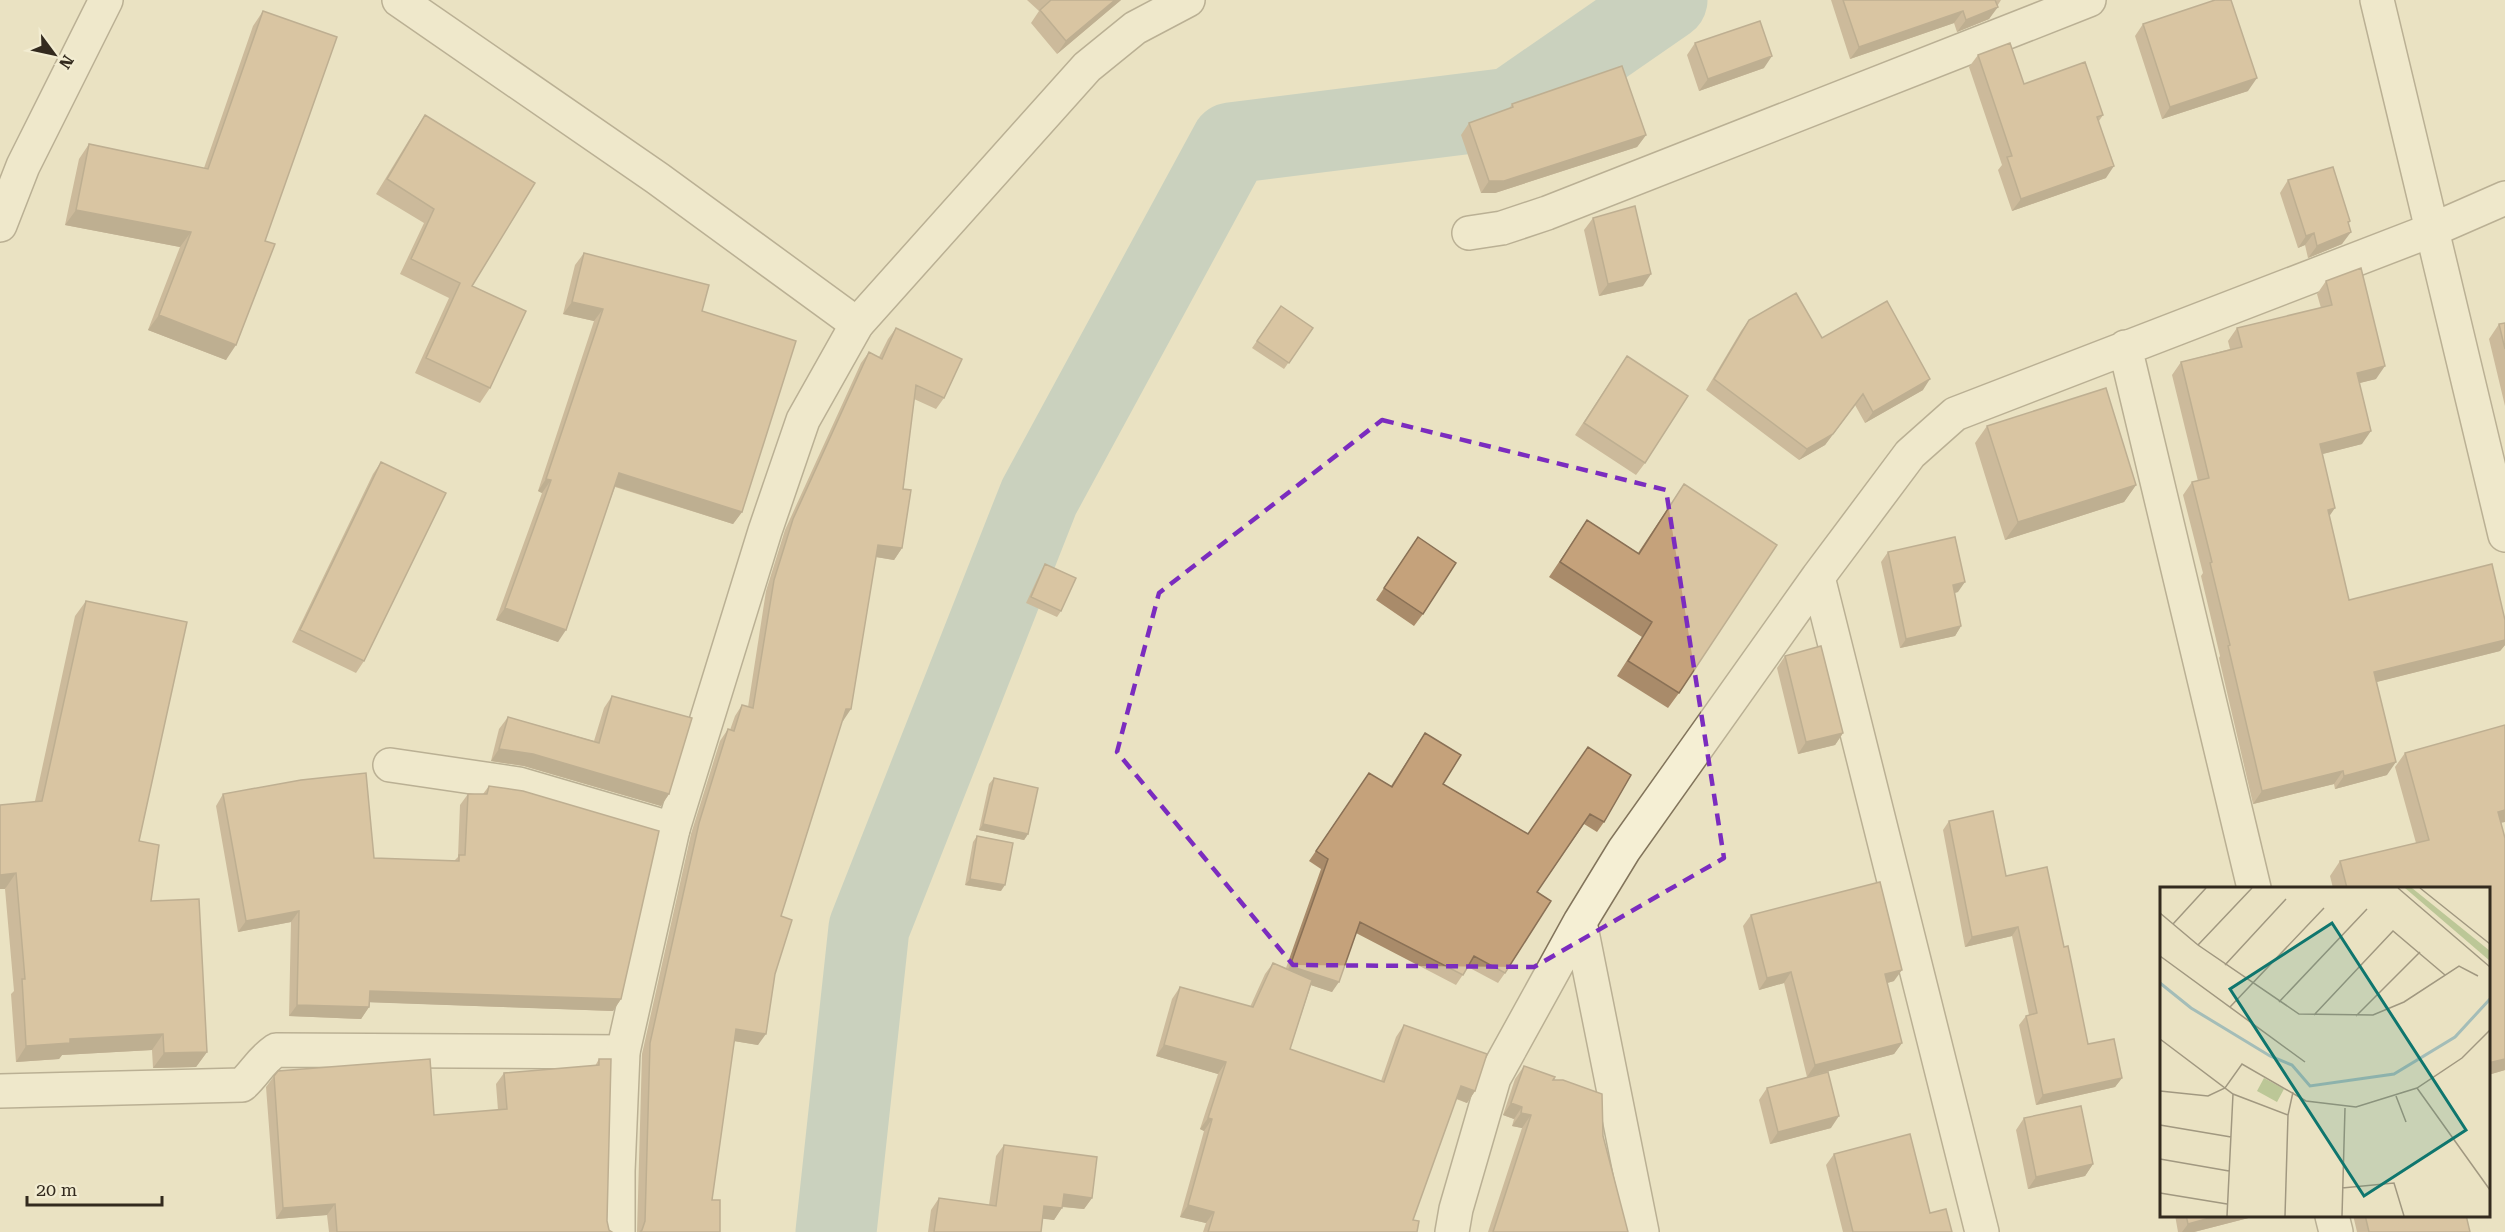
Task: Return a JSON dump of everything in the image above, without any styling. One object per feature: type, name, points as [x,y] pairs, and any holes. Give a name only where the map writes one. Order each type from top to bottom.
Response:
[{"type":"street","points":[[0,225],[23,166],[106,0]]},
{"type":"street","points":[[399,0],[862,318]]},
{"type":"street","points":[[618,1232],[623,1052],[673,829],[762,542],[803,420],[862,318],[1087,67],[1135,28],[1188,0]]},
{"type":"street","points":[[1469,234],[1502,228],[1547,213],[2089,0]]},
{"type":"street","points":[[2377,0],[2505,535]]},
{"type":"street","points":[[1452,1232],[1456,1209],[1494,1078],[1580,922],[1624,850],[1818,577],[1910,454],[1955,414],[2432,230],[2505,198]]},
{"type":"street","points":[[2125,347],[2254,887]]},
{"type":"street","points":[[1818,577],[1982,1232]]},
{"type":"street","points":[[390,765],[519,784],[673,829]]},
{"type":"street","points":[[1580,922],[1642,1232]]},
{"type":"street","points":[[0,1090],[242,1085],[252,1076],[261,1060],[276,1050],[623,1052]]},
{"type":"street","points":[[2332,1217],[2336,1232]]},
{"type":"highlighted area","points":[[1382,420],[1666,490],[1724,858],[1534,967],[1293,965],[1117,752],[1159,593]]},
{"type":"building","points":[[1051,0],[1115,0],[1066,41],[1040,10]]},
{"type":"building","points":[[1843,0],[1995,0],[1998,7],[1966,20],[1963,11],[1859,47]]},
{"type":"building","points":[[2215,0],[2231,0],[2257,78],[2170,107],[2143,24]]},
{"type":"building","points":[[263,11],[337,37],[265,241],[275,244],[236,345],[159,315],[191,232],[76,210],[89,144],[208,169]]},
{"type":"building","points":[[1760,21],[1772,56],[1708,79],[1695,43]]},
{"type":"building","points":[[2010,43],[2024,84],[2085,62],[2103,115],[2097,117],[2114,166],[2021,199],[2007,157],[2012,156],[1978,55]]},
{"type":"building","points":[[1622,66],[1646,135],[1504,181],[1489,181],[1469,123],[1513,107],[1512,104]]},
{"type":"building","points":[[425,115],[535,183],[472,286],[526,311],[490,388],[426,358],[460,283],[411,259],[434,209],[387,179]]},
{"type":"building","points":[[2333,167],[2350,221],[2348,222],[2351,232],[2317,246],[2314,233],[2306,236],[2288,180]]},
{"type":"building","points":[[1635,206],[1651,274],[1608,284],[1593,218]]},
{"type":"building","points":[[584,253],[709,285],[702,311],[796,341],[742,512],[619,473],[566,630],[505,608],[551,480],[546,479],[603,309],[572,302]]},
{"type":"building","points":[[2361,268],[2385,366],[2357,373],[2371,431],[2320,444],[2335,508],[2328,510],[2349,600],[2492,564],[2505,620],[2505,640],[2374,672],[2396,762],[2344,776],[2343,771],[2262,791],[2228,646],[2230,645],[2210,563],[2212,562],[2192,482],[2209,478],[2181,362],[2242,347],[2237,328],[2332,305],[2326,281]]},
{"type":"building","points":[[1796,293],[1822,338],[1887,301],[1930,379],[1873,412],[1863,394],[1833,434],[1807,449],[1714,379],[1749,320]]},
{"type":"building","points":[[1281,306],[1313,328],[1289,363],[1257,341]]},
{"type":"building","points":[[2505,323],[2505,349],[2499,324]]},
{"type":"building","points":[[896,328],[962,359],[944,398],[916,385],[903,489],[911,490],[902,548],[878,545],[851,709],[846,709],[781,916],[792,920],[775,974],[766,1034],[736,1029],[712,1200],[720,1200],[720,1232],[640,1232],[645,1221],[650,1043],[699,823],[728,729],[734,731],[742,705],[753,708],[774,580],[793,519],[869,352],[882,359]]},
{"type":"building","points":[[1627,356],[1688,396],[1645,463],[1584,423]]},
{"type":"building","points":[[2106,388],[2136,485],[2018,522],[1987,426]]},
{"type":"building","points":[[381,462],[446,493],[364,661],[300,630]]},
{"type":"building","points":[[1684,484],[1777,545],[1679,693],[1628,661],[1652,622],[1560,562],[1587,520],[1639,554]]},
{"type":"building","points":[[1418,537],[1456,563],[1423,614],[1384,588]]},
{"type":"building","points":[[1955,537],[1965,582],[1953,585],[1961,626],[1906,639],[1888,552]]},
{"type":"building","points":[[1045,564],[1076,578],[1061,611],[1031,597]]},
{"type":"building","points":[[86,601],[187,622],[139,841],[159,845],[151,901],[199,899],[207,1052],[164,1053],[163,1034],[70,1039],[70,1043],[26,1046],[22,979],[25,979],[16,873],[0,875],[0,805],[42,801]]},
{"type":"building","points":[[1821,646],[1843,733],[1806,742],[1785,656]]},
{"type":"building","points":[[612,696],[692,718],[669,794],[533,754],[499,749],[508,717],[599,743]]},
{"type":"building","points":[[2505,725],[2505,810],[2498,812],[2505,838],[2505,1059],[2490,1063],[2490,887],[2347,887],[2340,861],[2429,840],[2405,753]]},
{"type":"building","points":[[1425,733],[1461,755],[1443,784],[1528,834],[1588,747],[1631,775],[1604,822],[1590,814],[1537,892],[1551,901],[1505,973],[1474,956],[1463,975],[1360,922],[1339,982],[1290,966],[1328,859],[1316,851],[1369,773],[1392,787]]},
{"type":"building","points":[[366,773],[374,858],[459,861],[459,855],[465,855],[468,794],[487,794],[489,786],[523,791],[659,831],[621,999],[370,991],[369,1007],[297,1005],[299,911],[246,921],[223,794],[301,780]]},
{"type":"building","points":[[994,778],[1038,788],[1028,834],[983,824]]},
{"type":"building","points":[[1993,811],[2006,876],[2047,867],[2064,947],[2068,946],[2088,1044],[2114,1039],[2122,1078],[2043,1095],[2026,1016],[2037,1013],[2018,927],[1972,937],[1949,821]]},
{"type":"building","points":[[977,836],[1013,843],[1005,885],[970,879]]},
{"type":"building","points":[[1880,882],[1902,970],[1885,974],[1902,1043],[1815,1065],[1791,972],[1767,978],[1751,915]]},
{"type":"building","points":[[1273,963],[1312,980],[1290,1049],[1384,1082],[1404,1025],[1487,1054],[1475,1091],[1461,1086],[1413,1220],[1419,1221],[1417,1232],[1208,1232],[1214,1212],[1188,1205],[1212,1119],[1208,1118],[1226,1062],[1164,1045],[1180,987],[1253,1007]]},
{"type":"building","points":[[430,1059],[434,1115],[507,1109],[504,1073],[599,1065],[599,1059],[611,1059],[607,1221],[609,1230],[612,1232],[337,1232],[335,1204],[283,1208],[274,1076],[278,1071]]},
{"type":"building","points":[[1524,1066],[1555,1077],[1553,1080],[1563,1080],[1602,1094],[1603,1136],[1628,1232],[1493,1232],[1531,1115],[1521,1113],[1522,1107],[1511,1103]]},
{"type":"building","points":[[1828,1072],[1839,1116],[1778,1132],[1767,1088]]},
{"type":"building","points":[[2081,1106],[2093,1164],[2036,1177],[2024,1118]]},
{"type":"building","points":[[1910,1134],[1930,1213],[1946,1209],[1952,1232],[1853,1232],[1834,1154]]},
{"type":"building","points":[[1004,1145],[1097,1157],[1092,1198],[1064,1194],[1062,1208],[1044,1206],[1041,1232],[934,1232],[939,1198],[996,1206]]},
{"type":"building","points":[[2186,1217],[2213,1217],[2188,1224]]},
{"type":"building","points":[[2365,1217],[2466,1217],[2470,1232],[2369,1232]]},
{"type":"waterway","points":[[836,1232],[869,928],[1039,497],[1231,143],[1511,108],[1667,0]]}]
